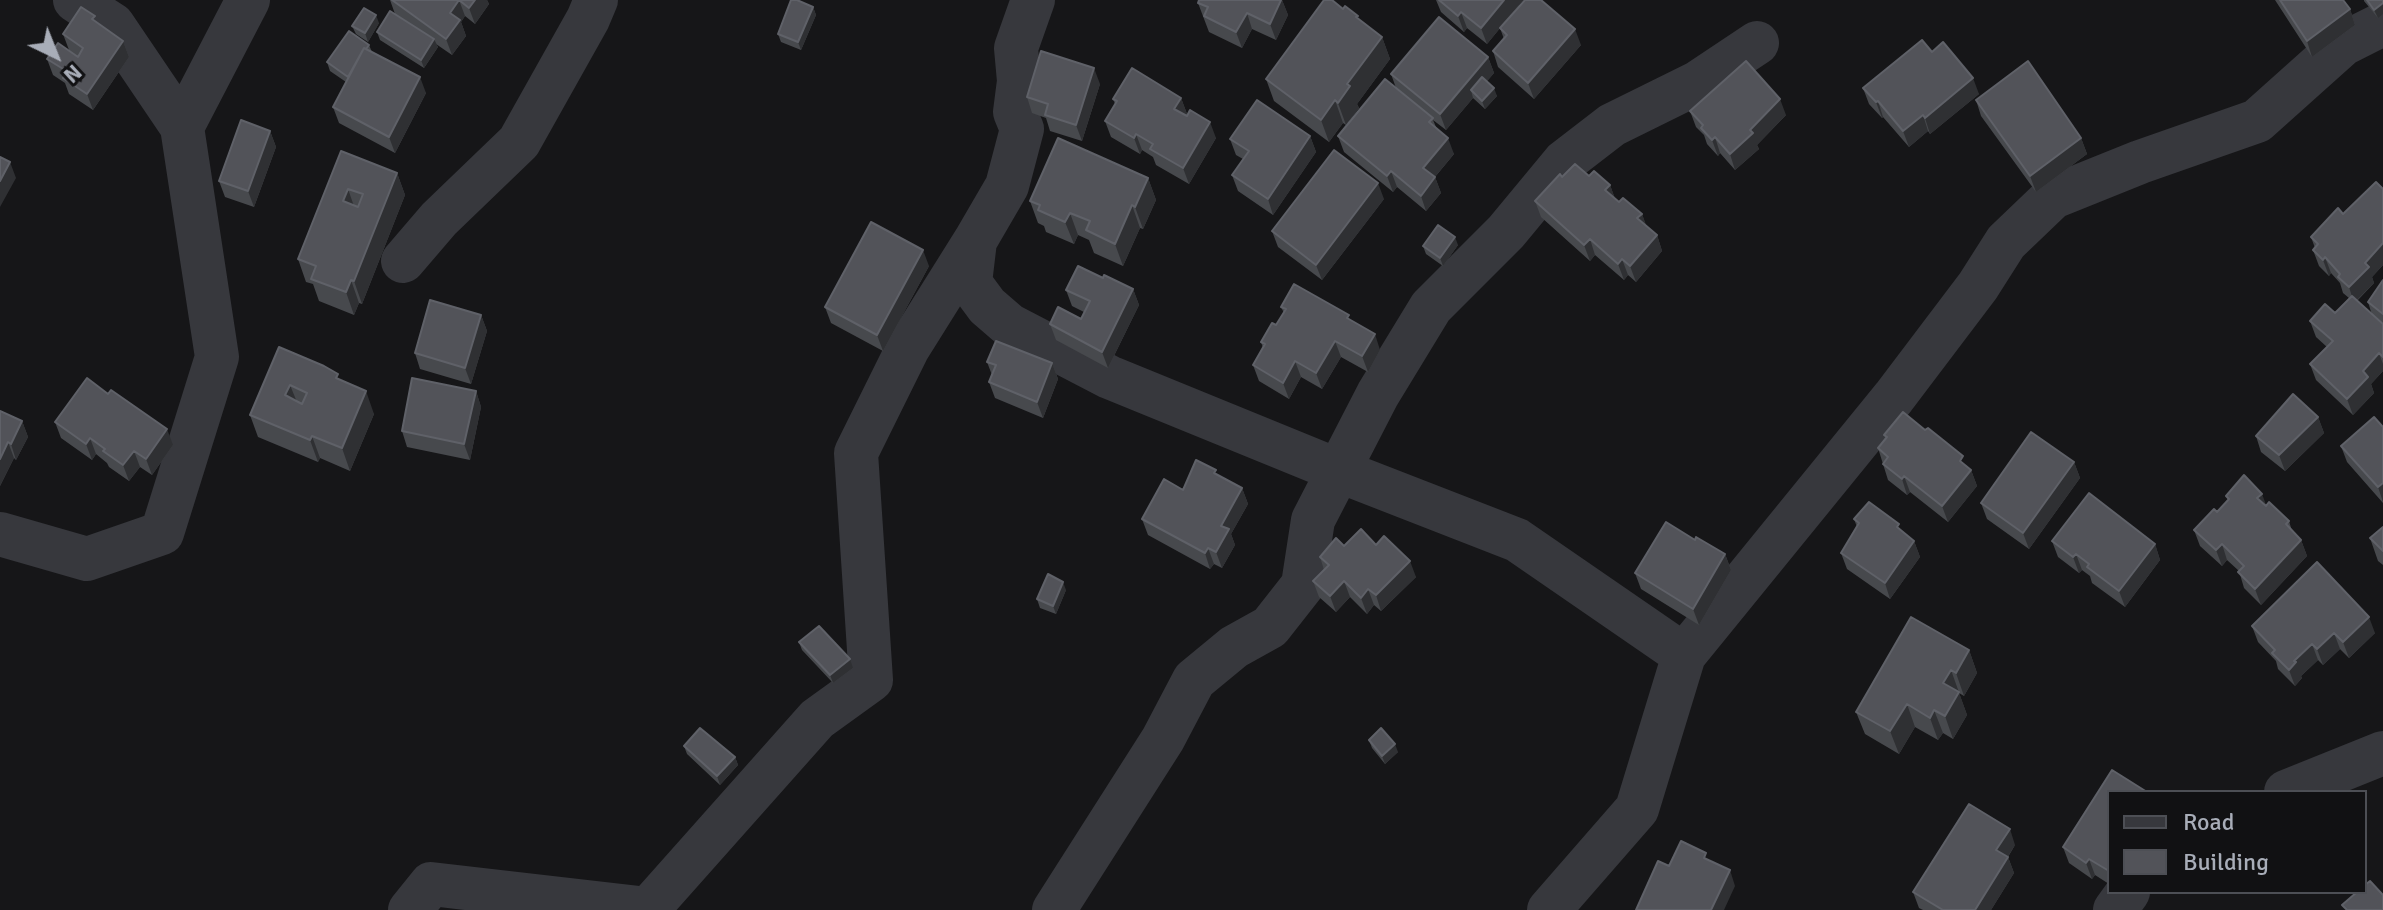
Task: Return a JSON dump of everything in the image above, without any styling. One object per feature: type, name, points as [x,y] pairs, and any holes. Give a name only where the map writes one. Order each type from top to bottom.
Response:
[{"type":"street","points":[[0,534],[87,559],[162,533],[217,357],[182,127],[113,25],[75,0]]},
{"type":"street","points":[[182,127],[248,0]]},
{"type":"street","points":[[403,261],[439,219],[519,142],[596,0]]},
{"type":"street","points":[[410,910],[431,884],[648,909],[817,719],[871,680],[856,453],[908,348],[1007,186],[1022,129],[1015,112],[1019,81],[1016,48],[1033,0]]},
{"type":"street","points":[[1552,909],[1637,809],[1684,655],[1894,397],[1978,286],[2006,242],[2053,197],[2140,162],[2257,121],[2343,44],[2383,24]]},
{"type":"street","points":[[1054,910],[1163,739],[1194,680],[1234,647],[1270,627],[1303,585],[1313,520],[1378,394],[1431,307],[1506,232],[1564,162],[1612,125],[1697,83],[1757,43]]},
{"type":"street","points":[[975,241],[970,283],[987,306],[1009,325],[1109,377],[1517,540],[1684,655]]},
{"type":"street","points":[[2291,790],[2383,753]]},
{"type":"building","points":[[392,0],[459,0],[450,13],[460,20],[446,39]]},
{"type":"building","points":[[459,0],[475,0],[469,8]]},
{"type":"building","points":[[791,0],[813,7],[798,42],[778,34]]},
{"type":"building","points":[[1199,0],[1281,0],[1270,24],[1247,13],[1236,32],[1204,16],[1208,7],[1198,3]]},
{"type":"building","points":[[1324,0],[1332,0],[1343,9],[1345,6],[1382,37],[1347,84],[1350,86],[1338,103],[1335,100],[1321,120],[1266,79]]},
{"type":"building","points":[[1439,0],[1504,0],[1481,28],[1461,12],[1458,16]]},
{"type":"building","points":[[1525,0],[1541,0],[1575,29],[1528,83],[1493,51],[1507,35],[1500,28]]},
{"type":"building","points":[[2280,0],[2343,0],[2350,9],[2307,41]]},
{"type":"building","points":[[2367,0],[2383,0],[2383,3],[2374,10]]},
{"type":"building","points":[[81,7],[95,16],[92,19],[123,41],[87,94],[63,78],[68,72],[47,59],[58,43],[78,57],[83,48],[63,34]]},
{"type":"building","points":[[364,8],[376,15],[365,33],[352,26]]},
{"type":"building","points":[[390,11],[434,39],[421,60],[377,32]]},
{"type":"building","points":[[1439,17],[1488,57],[1440,114],[1391,74]]},
{"type":"building","points":[[349,31],[369,45],[364,48],[348,77],[327,62]]},
{"type":"building","points":[[1922,40],[1932,52],[1943,42],[1973,78],[1925,118],[1923,115],[1903,131],[1863,88]]},
{"type":"building","points":[[364,48],[420,77],[389,137],[333,107]]},
{"type":"building","points":[[1041,51],[1094,68],[1076,125],[1045,115],[1048,104],[1027,97]]},
{"type":"building","points":[[1746,61],[1780,99],[1750,130],[1753,133],[1730,154],[1715,137],[1712,140],[1690,111]]},
{"type":"building","points":[[2028,61],[2081,138],[2030,176],[1976,100]]},
{"type":"building","points":[[1132,68],[1181,98],[1174,109],[1187,116],[1190,110],[1210,122],[1183,168],[1150,149],[1153,144],[1136,134],[1134,138],[1105,121],[1117,101],[1113,99]]},
{"type":"building","points":[[1482,77],[1494,88],[1482,101],[1471,90]]},
{"type":"building","points":[[1385,79],[1433,118],[1429,122],[1448,138],[1423,168],[1435,177],[1421,196],[1391,171],[1387,176],[1338,136]]},
{"type":"building","points":[[1257,100],[1310,136],[1268,199],[1232,175],[1249,151],[1230,139]]},
{"type":"building","points":[[241,120],[270,131],[248,191],[219,181]]},
{"type":"building","points":[[1058,138],[1148,178],[1115,244],[1086,230],[1090,221],[1070,213],[1065,222],[1038,210],[1040,205],[1030,201]]},
{"type":"building","points":[[1334,150],[1378,183],[1316,265],[1272,231]]},
{"type":"building","points":[[341,151],[397,173],[354,281],[351,280],[346,292],[311,279],[316,266],[298,259]],"holes":[[[348,189],[363,194],[358,207],[343,201]]]},
{"type":"building","points":[[0,157],[10,162],[0,181]]},
{"type":"building","points":[[1575,164],[1589,176],[1594,171],[1610,185],[1605,190],[1619,202],[1623,198],[1642,214],[1637,218],[1657,235],[1630,266],[1622,259],[1618,264],[1590,239],[1584,245],[1535,201],[1560,174],[1562,177]]},
{"type":"building","points":[[2376,182],[2383,189],[2383,243],[2365,263],[2369,267],[2349,287],[2325,257],[2323,260],[2313,250],[2318,244],[2311,237],[2338,208],[2343,214]]},
{"type":"building","points":[[871,222],[923,250],[877,335],[825,307]]},
{"type":"building","points":[[1438,225],[1455,237],[1440,258],[1423,246]]},
{"type":"building","points":[[1078,266],[1133,289],[1102,352],[1050,324],[1058,307],[1081,319],[1090,301],[1066,290]]},
{"type":"building","points":[[2383,280],[2383,314],[2368,302]]},
{"type":"building","points":[[1294,284],[1349,315],[1347,318],[1375,334],[1362,356],[1335,341],[1316,373],[1295,361],[1283,383],[1253,365],[1272,323],[1276,325],[1286,309],[1281,307]]},
{"type":"building","points":[[2352,296],[2383,324],[2383,357],[2379,353],[2363,371],[2368,377],[2347,399],[2310,364],[2333,341],[2310,321],[2325,304],[2335,313]]},
{"type":"building","points":[[430,300],[481,315],[465,368],[415,353]]},
{"type":"building","points":[[996,341],[1052,363],[1037,402],[989,382],[996,365],[987,362]]},
{"type":"building","points":[[279,347],[324,366],[338,374],[336,378],[366,391],[342,448],[312,436],[310,440],[250,415]],"holes":[[[290,385],[307,393],[302,404],[285,395]]]},
{"type":"building","points":[[87,378],[108,394],[111,390],[167,429],[146,459],[134,451],[123,465],[90,438],[86,444],[55,422]]},
{"type":"building","points":[[412,378],[476,391],[464,444],[402,431]]},
{"type":"building","points":[[2293,394],[2318,417],[2279,455],[2256,436]]},
{"type":"building","points":[[0,411],[22,421],[0,459]]},
{"type":"building","points":[[1903,412],[1963,456],[1960,461],[1971,470],[1942,506],[1904,476],[1902,479],[1883,464],[1888,457],[1878,448],[1887,437],[1884,435]]},
{"type":"building","points":[[2374,417],[2383,427],[2383,483],[2378,487],[2341,446]]},
{"type":"building","points":[[2031,432],[2074,462],[2023,533],[1981,503]]},
{"type":"building","points":[[1196,460],[1242,488],[1221,526],[1229,529],[1216,552],[1208,548],[1205,553],[1142,519],[1164,479],[1183,490]]},
{"type":"building","points":[[2244,475],[2262,494],[2257,498],[2266,506],[2269,502],[2289,521],[2286,524],[2301,540],[2255,589],[2238,572],[2244,566],[2222,544],[2216,550],[2194,530],[2214,509],[2217,512],[2229,499],[2226,496]]},
{"type":"building","points":[[2089,493],[2155,544],[2119,591],[2087,567],[2089,564],[2076,554],[2073,557],[2052,541]]},
{"type":"building","points":[[1869,502],[1899,524],[1897,527],[1914,541],[1885,583],[1841,553],[1859,523],[1854,519]]},
{"type":"building","points":[[1666,522],[1725,554],[1693,609],[1635,573]]},
{"type":"building","points":[[2383,527],[2383,551],[2370,538]]},
{"type":"building","points":[[1361,529],[1376,545],[1384,536],[1410,561],[1376,595],[1368,589],[1361,598],[1344,581],[1330,596],[1313,581],[1329,565],[1320,557],[1336,538],[1344,546]]},
{"type":"building","points":[[2317,562],[2369,617],[2343,642],[2334,633],[2317,649],[2312,644],[2289,670],[2252,626]]},
{"type":"building","points":[[1048,574],[1063,582],[1053,606],[1037,599]]},
{"type":"building","points":[[1911,617],[1969,650],[1956,673],[1951,670],[1943,683],[1959,692],[1945,716],[1934,710],[1930,718],[1907,704],[1890,731],[1856,712]]},
{"type":"building","points":[[819,626],[850,659],[830,675],[799,642]]},
{"type":"building","points":[[700,728],[735,757],[717,776],[684,746]]},
{"type":"building","points":[[1381,728],[1395,744],[1382,756],[1369,740]]},
{"type":"building","points":[[2112,770],[2144,790],[2107,790],[2107,870],[2089,859],[2086,863],[2063,847]]},
{"type":"building","points":[[1969,804],[2010,829],[1996,850],[2008,857],[1975,910],[1943,910],[1913,892]]},
{"type":"building","points":[[1681,841],[1706,853],[1704,858],[1730,870],[1711,910],[1636,910],[1658,861],[1669,866]]},
{"type":"building","points":[[2370,881],[2383,895],[2383,910],[2347,910],[2342,905],[2355,894],[2367,894]]}]
